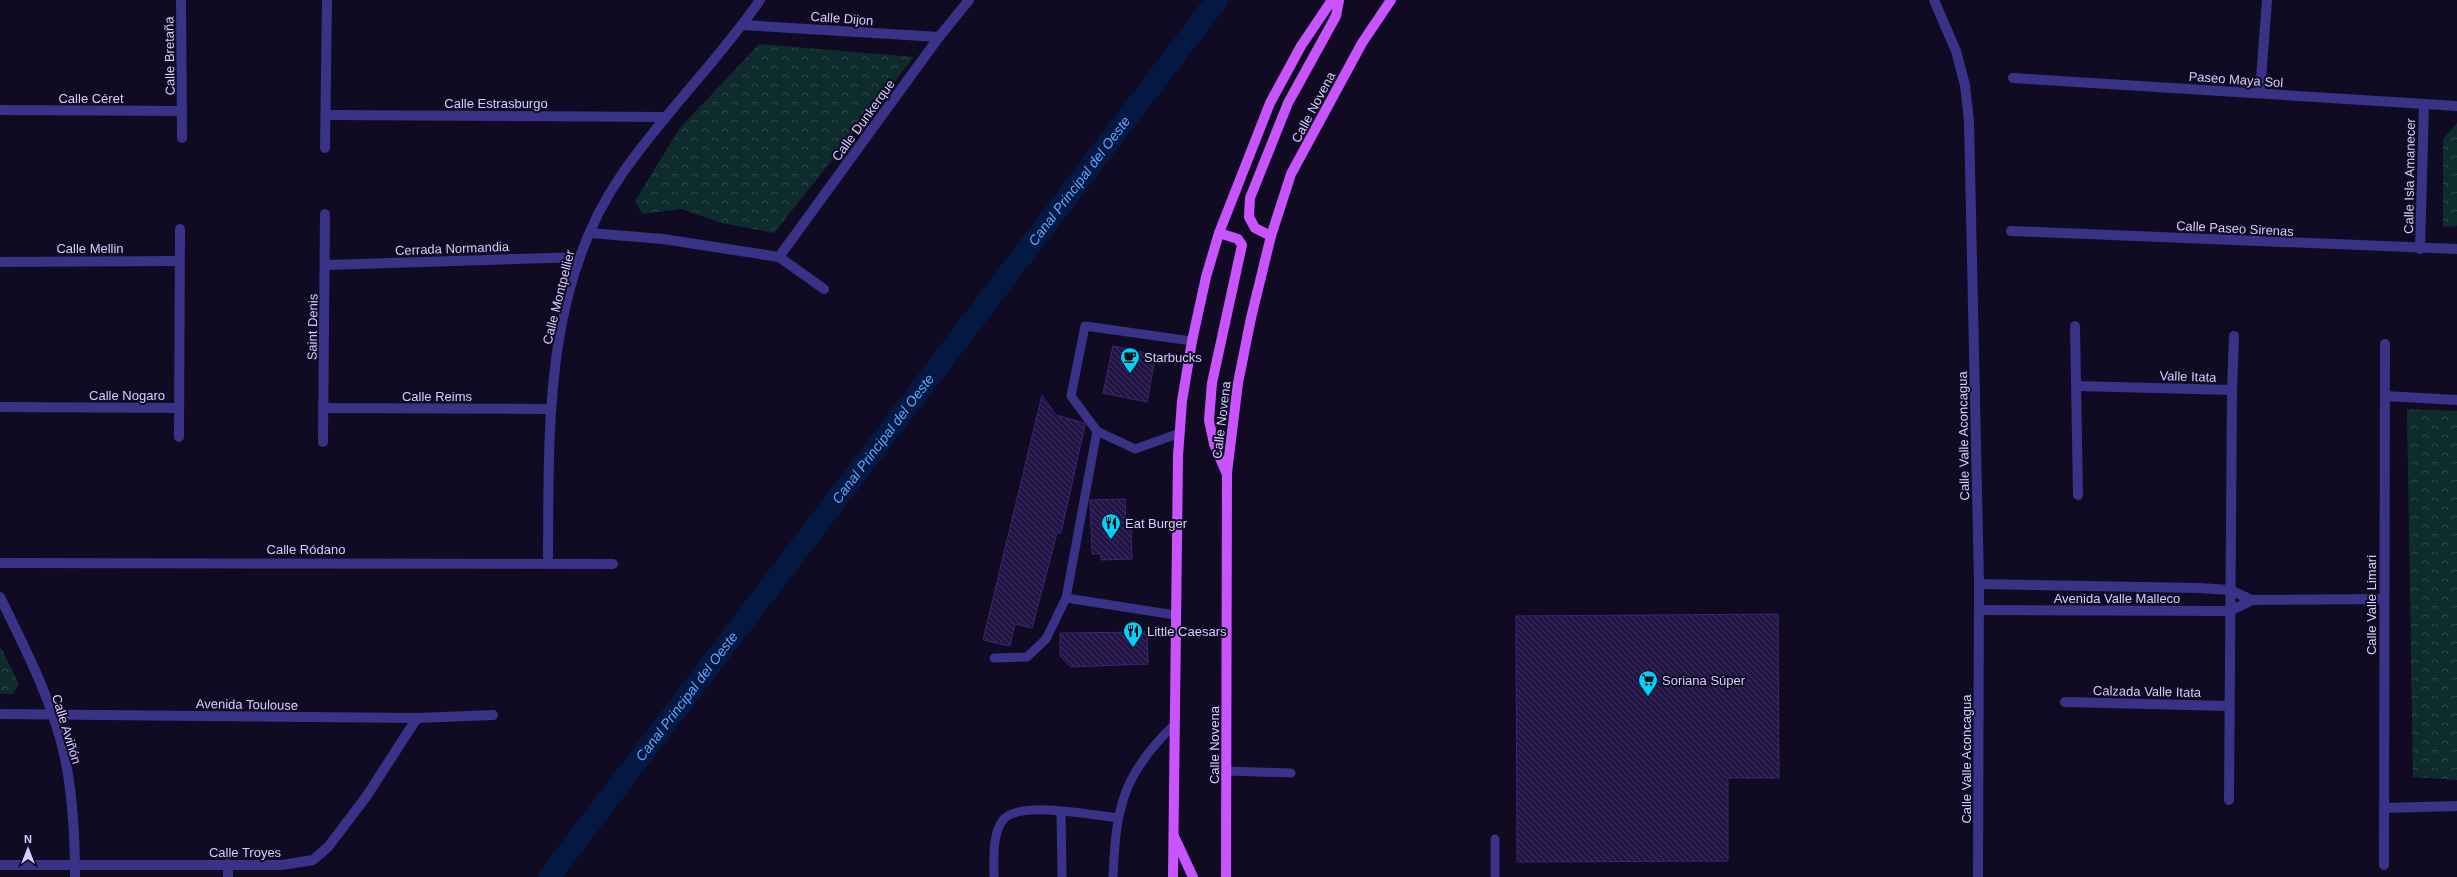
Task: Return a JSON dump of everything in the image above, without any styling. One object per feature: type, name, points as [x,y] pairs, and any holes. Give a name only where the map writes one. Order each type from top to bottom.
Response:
[{"type":"main road","points":[[1173,877],[1175,614],[1180,434],[1182,401],[1192,341],[1206,277],[1219,233],[1270,103],[1301,46],[1332,0]]},
{"type":"main road","points":[[1271,236],[1255,228],[1249,217],[1250,198],[1288,104],[1336,16],[1339,0]]},
{"type":"main road","name":"Calle Novena","points":[[1226,877],[1227,473],[1238,383],[1251,318],[1271,236],[1291,174],[1362,43],[1391,0]]},
{"type":"main road","points":[[1219,233],[1238,239],[1242,245],[1212,383],[1209,420],[1214,444],[1227,473]]},
{"type":"main road","points":[[1173,833],[1193,877]]},
{"type":"street","name":"Calle Bretaña","points":[[181,0],[182,138]]},
{"type":"street","points":[[325,148],[327,0]]},
{"type":"street","name":"Calle Montpellier","points":[[548,562],[550,409],[560,332],[580,257],[590,233],[621,175],[665,117],[742,25],[760,0]]},
{"type":"street","name":"Calle Dunkerque","points":[[779,257],[939,37],[969,0]]},
{"type":"street","name":"Calle Valle Aconcagua","points":[[1934,0],[1956,51],[1965,85],[1969,121],[1979,584],[1978,877]]},
{"type":"street","points":[[2260,93],[2267,0]]},
{"type":"street","name":"Calle Dijon","points":[[742,25],[939,37]]},
{"type":"street","name":"Paseo Maya Sol","points":[[2014,78],[2457,106]]},
{"type":"street","name":"Calle Isla Amanecer","points":[[2420,249],[2424,104]]},
{"type":"street","name":"Calle Céret","points":[[0,110],[182,111]]},
{"type":"street","name":"Calle Estrasburgo","points":[[326,115],[665,117]]},
{"type":"street","name":"Saint Denis","points":[[323,442],[326,265],[325,214]]},
{"type":"street","name":"Calle Nogaro","points":[[0,407],[179,408],[180,229]]},
{"type":"street","name":"Calle Paseo Sirenas","points":[[2011,231],[2420,249],[2457,249]]},
{"type":"street","points":[[590,233],[690,242],[779,257],[824,289]]},
{"type":"street","name":"Cerrada Normandia","points":[[326,265],[580,257]]},
{"type":"street","name":"Calle Mellin","points":[[0,262],[179,261]]},
{"type":"street","points":[[2075,326],[2078,495]]},
{"type":"street","points":[[2232,390],[2234,336]]},
{"type":"street","name":"Calle Valle Limari","points":[[2384,865],[2385,344]]},
{"type":"street","name":"Valle Itata","points":[[2077,386],[2232,390],[2230,590]]},
{"type":"street","points":[[2385,396],[2457,400]]},
{"type":"street","points":[[179,408],[179,437]]},
{"type":"street","name":"Calle Reims","points":[[324,408],[550,409]]},
{"type":"street","name":"Calle Ródano","points":[[0,563],[548,562],[613,564]]},
{"type":"street","name":"Avenida Valle Malleco","points":[[1979,584],[2230,590],[2252,600],[2384,599]]},
{"type":"street","points":[[2229,800],[2230,590]]},
{"type":"street","name":"Calle Aviñón","points":[[0,597],[30,658],[51,714],[65,758],[72,808],[75,877]]},
{"type":"street","name":"Avenida Valle Malleco","points":[[1979,610],[2230,611],[2252,600]]},
{"type":"street","name":"Calzada Valle Itata","points":[[2065,702],[2229,706]]},
{"type":"street","name":"Avenida Toulouse","points":[[0,714],[417,718],[493,715]]},
{"type":"street","name":"Calle Troyes","points":[[0,864],[296,864],[313,860],[320,855],[342,830],[366,797],[417,718]]},
{"type":"street","points":[[2385,808],[2457,806]]},
{"type":"street","points":[[228,864],[228,877]]},
{"type":"lane","points":[[1180,434],[1135,449],[1097,431],[1071,396],[1085,326],[1192,341]]},
{"type":"lane","points":[[994,658],[1027,657],[1046,639],[1066,598],[1097,431]]},
{"type":"lane","points":[[1066,598],[1175,614]]},
{"type":"lane","points":[[1113,877],[1117,818],[1124,794],[1134,774],[1151,747],[1174,725]]},
{"type":"lane","points":[[1227,771],[1291,773]]},
{"type":"lane","points":[[994,877],[996,843],[1002,820],[1015,811],[1061,812],[1117,818]]},
{"type":"lane","points":[[1061,812],[1062,877]]},
{"type":"lane","points":[[1495,839],[1495,877]]},
{"type":"green space","points":[[759,44],[914,57],[774,233],[722,223],[681,209],[642,214],[635,201],[680,128]]},
{"type":"green space","points":[[2457,123],[2457,226],[2443,227],[2443,139]]},
{"type":"green space","points":[[2407,409],[2457,411],[2457,780],[2413,777]]},
{"type":"green space","points":[[0,646],[19,684],[13,694],[0,694]]},
{"type":"building","name":"Starbucks","points":[[1113,346],[1156,355],[1147,402],[1103,393]]},
{"type":"building","points":[[1042,395],[1056,415],[1084,423],[1085,425],[1061,533],[1057,533],[1032,628],[1015,624],[1010,646],[983,640]]},
{"type":"building","name":"Eat Burger","points":[[1125,499],[1126,525],[1131,525],[1132,559],[1101,560],[1101,554],[1092,554],[1090,500]]},
{"type":"building","name":"Soriana Súper","points":[[1778,614],[1779,778],[1728,778],[1728,861],[1517,862],[1516,616]]},
{"type":"building","points":[[1147,632],[1148,664],[1071,667],[1060,656],[1060,633]]},
{"type":"waterway","name":"Canal Principal del Oeste","points":[[549,877],[1217,0]]},
{"type":"place","name":"Starbucks","points":[[1130,374]]},
{"type":"place","name":"Eat Burger","points":[[1111,540]]},
{"type":"place","name":"Little Caesars","points":[[1133,648]]},
{"type":"place","name":"Soriana Súper","points":[[1648,697]]}]
